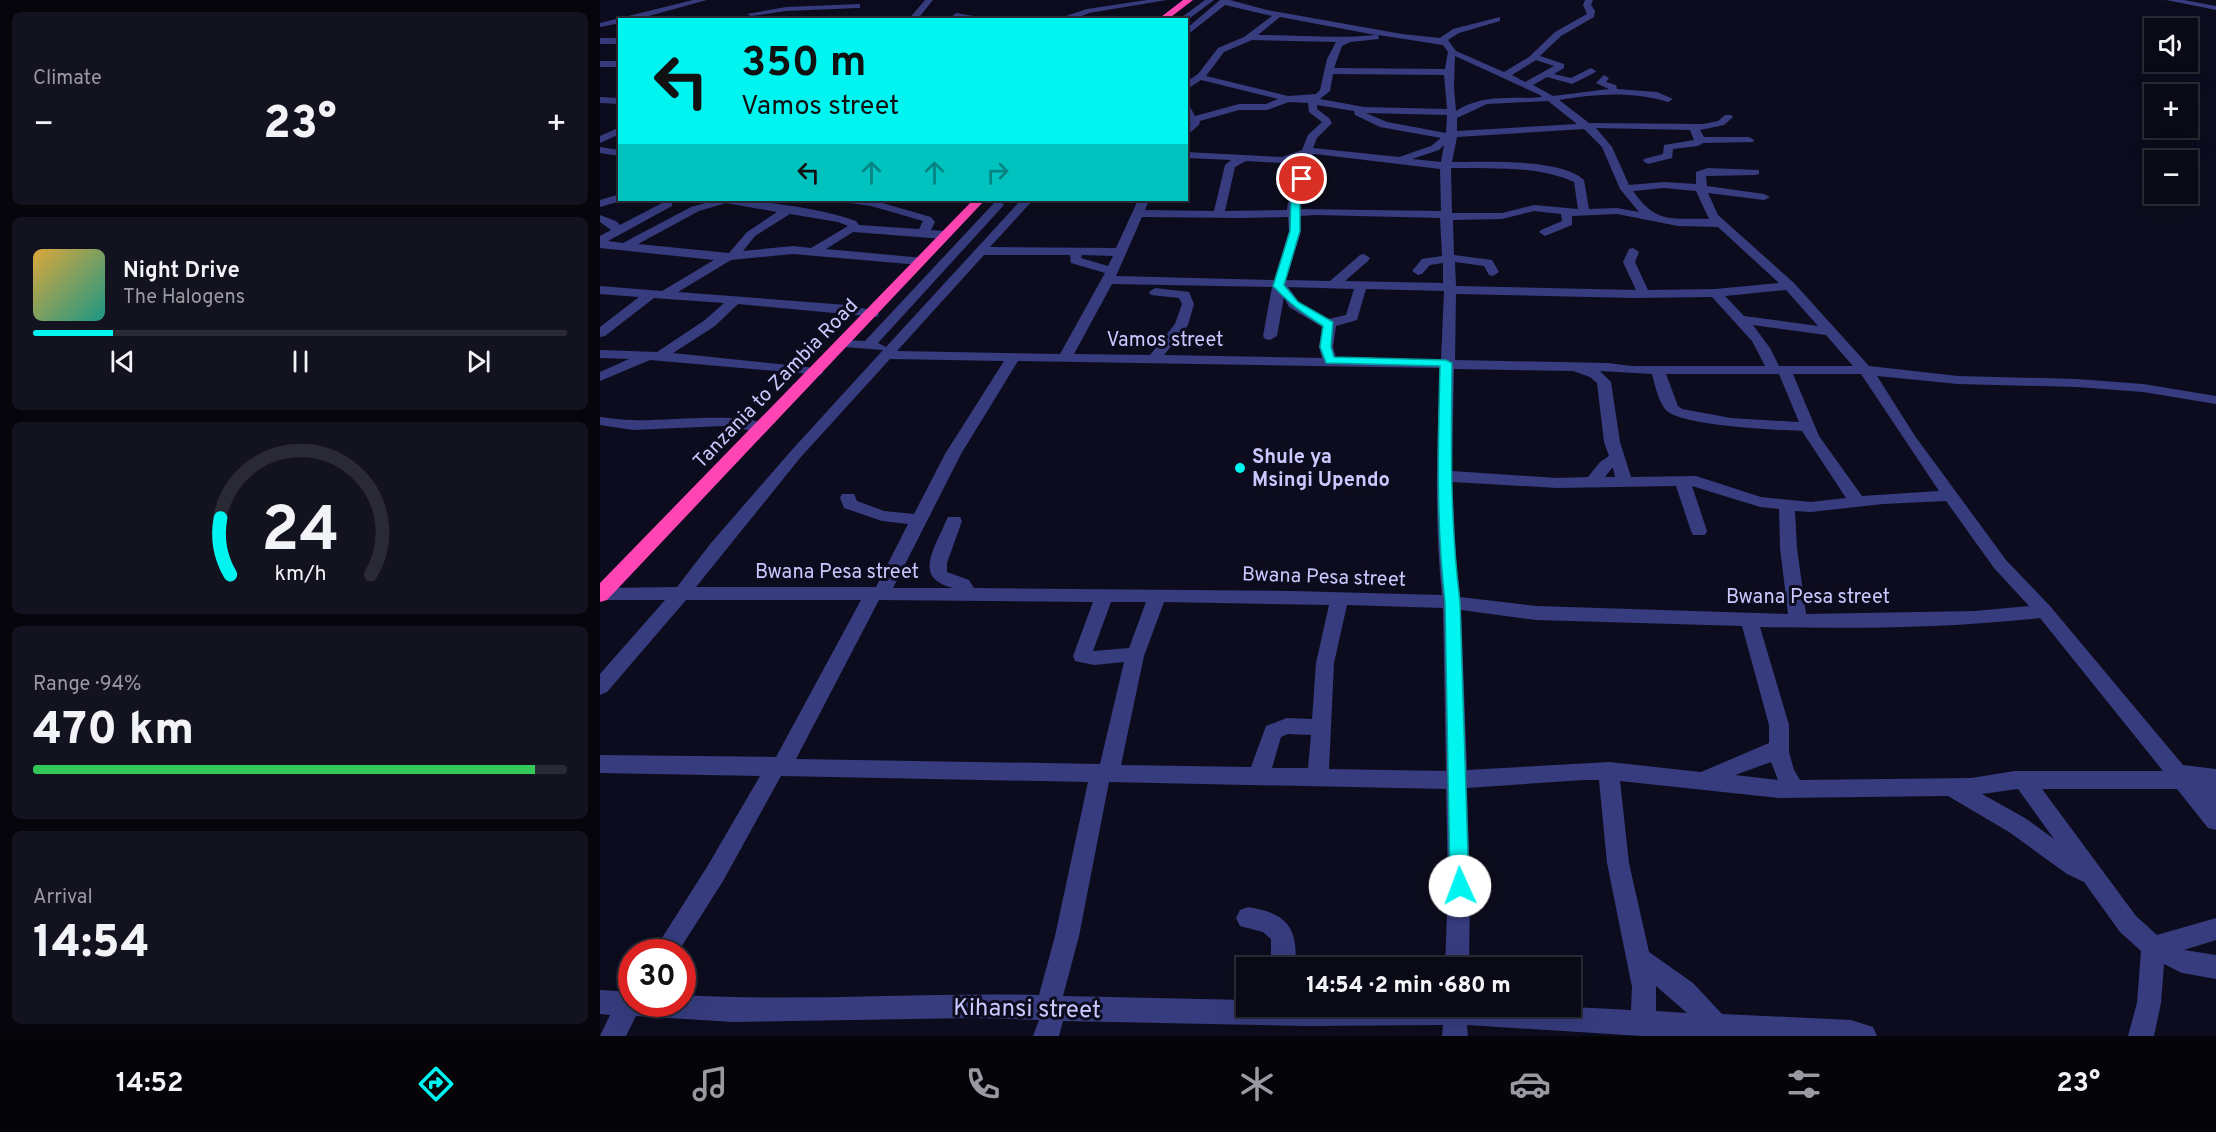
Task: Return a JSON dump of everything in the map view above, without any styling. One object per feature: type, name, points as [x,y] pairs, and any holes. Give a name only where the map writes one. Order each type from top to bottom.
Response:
[{"type":"highway","points":[[1164,18],[1189,0]]},
{"type":"highway","name":"Tanzania to Zambia Road","points":[[600,595],[976,203]]},
{"type":"street","points":[[622,17],[703,0]]},
{"type":"street","points":[[914,18],[929,0]]},
{"type":"street","points":[[1069,18],[1095,10],[1163,0]]},
{"type":"street","points":[[1506,75],[1534,57],[1558,34],[1591,15],[1587,5],[1589,0]]},
{"type":"street","points":[[2176,0],[2203,3],[2216,8]]},
{"type":"street","points":[[1188,32],[1220,1]]},
{"type":"street","points":[[1186,18],[1220,1],[1278,15],[1385,34],[1441,41],[1449,44],[1452,52],[1449,59],[1452,114],[1446,166],[1445,216],[1450,288],[1444,476],[1447,558],[1452,602],[1455,780],[1460,886],[1457,957]]},
{"type":"street","points":[[749,17],[786,9],[859,3]]},
{"type":"street","points":[[848,17],[859,3]]},
{"type":"street","points":[[953,17],[960,4]]},
{"type":"street","points":[[749,17],[759,6]]},
{"type":"street","points":[[1188,85],[1199,77],[1221,50],[1248,37],[1278,15]]},
{"type":"street","points":[[600,25],[618,18]]},
{"type":"street","points":[[1441,41],[1456,31],[1497,19]]},
{"type":"street","points":[[1308,100],[1323,95],[1334,53],[1339,44],[1385,34]]},
{"type":"street","points":[[1248,37],[1321,38],[1346,41]]},
{"type":"street","points":[[600,41],[618,41]]},
{"type":"street","points":[[1452,52],[1527,85],[1597,134],[1607,147],[1626,189],[1649,216]]},
{"type":"street","points":[[1527,85],[1557,70],[1560,65],[1534,57]]},
{"type":"street","points":[[1330,71],[1450,72]]},
{"type":"street","points":[[1548,75],[1575,81],[1591,71]]},
{"type":"street","points":[[1199,77],[1288,99],[1308,100],[1350,109],[1409,112],[1452,114],[1487,101],[1528,102],[1615,90],[1654,93],[1668,99]]},
{"type":"street","points":[[1604,78],[1601,83],[1615,90]]},
{"type":"street","points":[[1615,90],[1631,82]]},
{"type":"street","points":[[1193,120],[1239,107],[1273,106],[1288,99]]},
{"type":"street","points":[[600,100],[618,101]]},
{"type":"street","points":[[1306,152],[1312,137],[1327,123],[1312,110],[1308,100]]},
{"type":"street","points":[[1350,109],[1389,126],[1451,136],[1604,125],[1694,128],[1721,123],[1728,117]]},
{"type":"street","points":[[1389,126],[1392,121],[1409,112]]},
{"type":"street","points":[[1188,113],[1196,123],[1188,131]]},
{"type":"street","points":[[1604,125],[1622,119],[1623,115]]},
{"type":"street","points":[[1694,128],[1700,140]]},
{"type":"street","points":[[600,140],[618,131]]},
{"type":"street","points":[[1416,132],[1418,143],[1426,152]]},
{"type":"street","points":[[1392,161],[1426,152],[1451,136]]},
{"type":"street","points":[[1648,161],[1668,156],[1668,147],[1700,140],[1749,140]]},
{"type":"street","points":[[600,150],[618,153]]},
{"type":"street","points":[[1188,155],[1283,160],[1306,152],[1446,166],[1530,168],[1564,173],[1579,180],[1584,213]]},
{"type":"street","points":[[1219,214],[1230,165],[1245,158]]},
{"type":"street","points":[[1270,336],[1279,284],[1295,231],[1295,193],[1302,174],[1301,169],[1283,160]]},
{"type":"street","points":[[1755,172],[1702,172],[1700,177],[1702,189],[1709,210],[1720,224],[1790,286],[1865,370],[1909,438],[2000,564],[2044,611],[2216,821]]},
{"type":"street","points":[[1626,189],[1664,185],[1764,197]]},
{"type":"street","points":[[600,204],[618,198]]},
{"type":"street","points":[[658,201],[691,211]]},
{"type":"street","points":[[625,246],[691,211],[723,201]]},
{"type":"street","points":[[732,201],[840,219],[852,224],[855,229]]},
{"type":"street","points":[[864,201],[882,202],[927,219],[929,222],[923,234]]},
{"type":"street","points":[[1064,359],[1081,334],[1109,278],[1143,201]]},
{"type":"street","points":[[976,203],[1025,202]]},
{"type":"street","points":[[600,687],[681,594],[745,512],[887,351],[1025,202]]},
{"type":"street","points":[[868,345],[1002,203]]},
{"type":"street","points":[[600,243],[668,204]]},
{"type":"street","points":[[1137,213],[1502,216],[1534,208],[1584,213],[1617,211],[1678,223],[1720,224]]},
{"type":"street","points":[[600,333],[657,295],[730,256],[743,240],[788,210]]},
{"type":"street","points":[[1695,222],[1709,210]]},
{"type":"street","points":[[1545,232],[1568,223],[1566,212]]},
{"type":"street","points":[[600,218],[612,223],[621,231],[661,226]]},
{"type":"street","points":[[815,251],[842,232],[855,229],[944,235]]},
{"type":"street","points":[[600,243],[730,256],[776,251],[815,251],[920,261]]},
{"type":"street","points":[[982,251],[1121,252]]},
{"type":"street","points":[[1076,252],[1076,260],[1109,278],[1150,292],[1177,294],[1186,298],[1187,312],[1181,326],[1154,359]]},
{"type":"street","points":[[1634,252],[1629,262],[1644,294]]},
{"type":"street","points":[[1297,306],[1333,283],[1364,258]]},
{"type":"street","points":[[1418,271],[1426,262],[1448,258],[1488,263],[1493,272]]},
{"type":"street","points":[[1109,278],[1644,294],[1715,294],[1790,286]]},
{"type":"street","points":[[1279,284],[1297,306],[1328,323],[1352,317],[1360,285]]},
{"type":"street","points":[[600,290],[847,309],[872,314]]},
{"type":"street","points":[[1715,294],[1756,336],[1779,370],[1807,427],[1857,501]]},
{"type":"street","points":[[600,377],[654,356],[710,323],[735,300]]},
{"type":"street","points":[[1756,336],[1796,320],[1800,315],[1803,300]]},
{"type":"street","points":[[1738,319],[1831,332]]},
{"type":"street","points":[[1328,323],[1326,347],[1330,361]]},
{"type":"street","name":"Vamos street","points":[[844,343],[868,345],[887,351],[1013,358],[1446,363],[1657,370],[1865,370],[1958,380],[2067,382],[2144,388],[2216,400]]},
{"type":"street","points":[[600,354],[654,356],[816,372]]},
{"type":"street","points":[[673,939],[779,766],[919,520],[953,454],[1013,358]]},
{"type":"street","points":[[1575,367],[1594,374],[1604,382],[1607,391],[1608,420],[1625,482]]},
{"type":"street","points":[[1657,370],[1671,408],[1678,413],[1731,422],[1807,427]]},
{"type":"street","points":[[600,421],[633,425],[706,422],[761,427]]},
{"type":"street","points":[[1593,482],[1606,465],[1617,457]]},
{"type":"street","points":[[1444,476],[1505,481],[1696,481],[1760,502],[1811,507],[1857,501],[1952,496]]},
{"type":"street","points":[[1682,481],[1699,531]]},
{"type":"street","points":[[848,498],[850,504],[868,512],[919,520]]},
{"type":"street","points":[[1787,505],[1786,545],[1793,571],[1798,620]]},
{"type":"street","points":[[954,521],[938,563],[938,574],[946,580],[963,585],[968,595]]},
{"type":"street","points":[[1105,594],[1082,656],[1094,658],[1136,654]]},
{"type":"street","name":"Bwana Pesa street","points":[[600,595],[1105,594],[1339,598],[1452,602],[1536,613],[1749,620],[1865,621],[1975,618],[2044,611]]},
{"type":"street","points":[[1046,1036],[1105,773],[1136,654],[1158,595]]},
{"type":"street","points":[[1318,777],[1325,663],[1337,616],[1339,598]]},
{"type":"street","points":[[1749,620],[1779,725],[1779,747],[1784,772],[1794,789]]},
{"type":"street","points":[[1259,776],[1273,732],[1287,726],[1322,727]]},
{"type":"street","points":[[1703,781],[1731,767],[1765,758],[1779,747]]},
{"type":"street","points":[[600,764],[1455,780],[1609,771],[1794,789],[1951,787],[2024,780],[2216,778]]},
{"type":"street","points":[[1609,771],[1618,863],[1644,987],[1641,1028]]},
{"type":"street","points":[[2182,779],[2216,796]]},
{"type":"street","points":[[2024,780],[2128,924],[2154,947],[2182,961],[2216,967]]},
{"type":"street","points":[[1951,787],[2017,825],[2075,867],[2094,875]]},
{"type":"street","points":[[1248,918],[1263,920],[1275,925],[1283,934],[1284,957]]},
{"type":"street","points":[[2154,947],[2216,929]]},
{"type":"street","points":[[2141,1036],[2149,1016],[2154,947]]},
{"type":"street","points":[[1638,953],[1647,965],[1684,992],[1717,1027]]},
{"type":"street","name":"Kihansi street","points":[[600,1002],[618,1003]]},
{"type":"street","name":"Kihansi street","points":[[696,1008],[733,1010],[972,1006],[1236,1010]]},
{"type":"street","points":[[612,1036],[626,1017]]},
{"type":"street","name":"Kihansi street","points":[[1433,1017],[1641,1028],[1717,1027],[1851,1033],[1864,1036]]},
{"type":"place","name":"Shule ya Msingi Upendo","points":[[1240,468]]},
{"type":"route","points":[[1302,179],[1295,193],[1293,208],[1295,231],[1278,286],[1287,293],[1294,304],[1326,321],[1329,325],[1326,347],[1330,361],[1446,363],[1444,476],[1447,558],[1452,602],[1455,780],[1460,886]]}]
